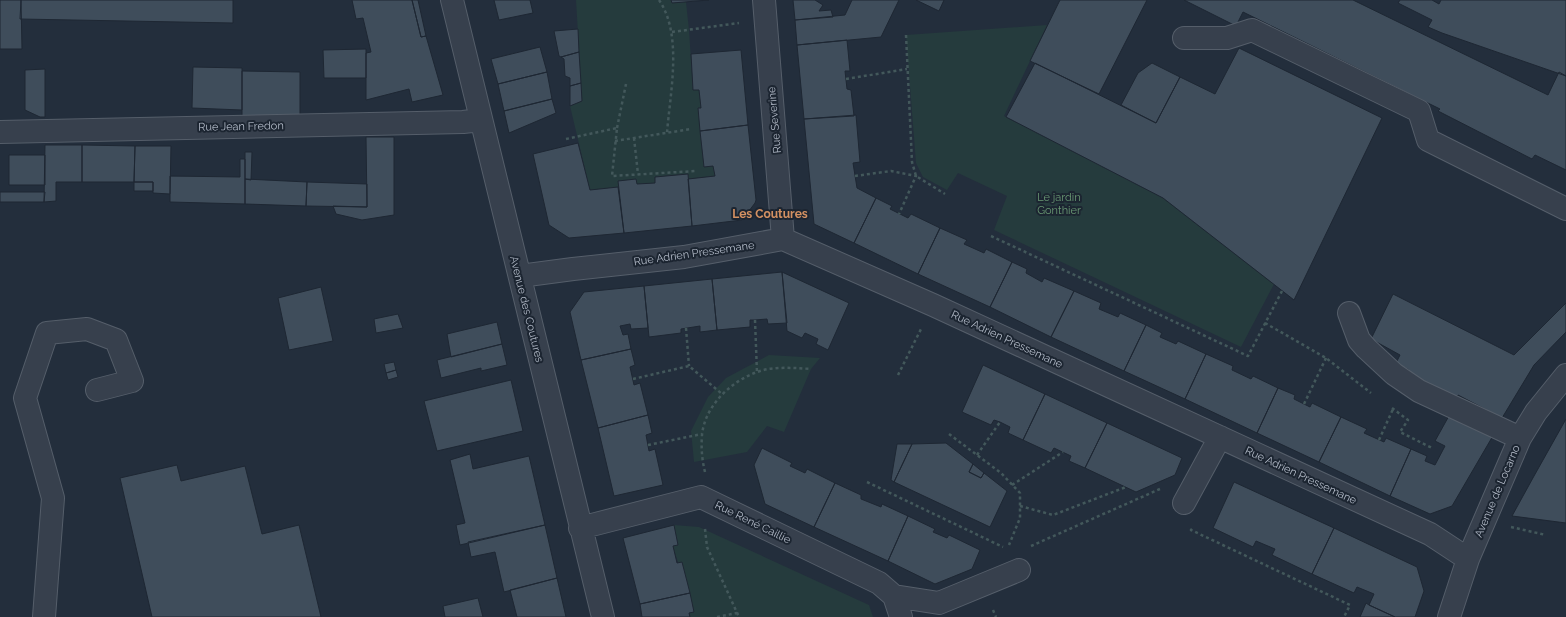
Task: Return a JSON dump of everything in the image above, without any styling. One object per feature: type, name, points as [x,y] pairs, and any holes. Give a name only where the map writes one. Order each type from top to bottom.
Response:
[{"type":"street","name":"Avenue des Coutures","points":[[452,0],[510,243],[520,276],[580,528],[603,617]]},
{"type":"street","name":"Rue Severine","points":[[765,9],[783,239]]},
{"type":"street","points":[[1184,38],[1227,38],[1252,30],[1419,111],[1428,140],[1566,209]]},
{"type":"street","name":"Rue Jean Fredon","points":[[0,132],[463,122],[481,120]]},
{"type":"street","name":"Rue Adrien Pressemane","points":[[520,276],[684,256],[783,239],[933,305],[1430,534],[1468,559]]},
{"type":"street","points":[[1349,312],[1359,340],[1394,374],[1420,391],[1520,438]]},
{"type":"street","points":[[44,617],[53,498],[25,398],[47,333],[87,329],[116,340],[132,381],[97,390]]},
{"type":"street","name":"Avenue de Locarno","points":[[1449,617],[1468,559],[1520,438],[1536,412],[1566,376]]},
{"type":"street","points":[[1184,503],[1220,437]]},
{"type":"street","name":"Rue René Caillie","points":[[580,528],[701,497],[879,583],[894,596]]},
{"type":"street","points":[[901,617],[894,596],[939,603],[1019,570]]},
{"type":"path","points":[[659,0],[665,10],[672,32],[673,62],[667,133]]},
{"type":"path","points":[[672,32],[765,9]]},
{"type":"path","points":[[898,214],[916,176],[912,162],[906,35]]},
{"type":"path","points":[[846,79],[907,69]]},
{"type":"path","points":[[626,84],[615,141],[612,176],[696,171]]},
{"type":"path","points":[[566,139],[617,128]]},
{"type":"path","points":[[615,141],[690,129]]},
{"type":"path","points":[[634,138],[638,174]]},
{"type":"path","points":[[855,176],[891,171],[916,176],[945,194]]},
{"type":"path","points":[[991,236],[1248,356],[1282,291]]},
{"type":"path","points":[[898,376],[933,305]]},
{"type":"path","points":[[755,320],[757,373]]},
{"type":"path","points":[[1265,323],[1326,358],[1375,395]]},
{"type":"path","points":[[686,328],[689,366],[722,394]]},
{"type":"path","points":[[1304,404],[1326,358]]},
{"type":"path","points":[[633,379],[689,366]]},
{"type":"path","points":[[701,456],[702,434],[709,413],[722,394],[739,380],[766,370],[789,367],[811,369]]},
{"type":"path","points":[[1387,404],[1408,420],[1400,432],[1432,448]]},
{"type":"path","points":[[1379,440],[1393,409]]},
{"type":"path","points":[[977,455],[1000,422]]},
{"type":"path","points":[[648,445],[702,434]]},
{"type":"path","points":[[867,482],[1008,549],[1020,518],[1020,493],[1001,473],[949,434]]},
{"type":"path","points":[[1012,484],[1063,452]]},
{"type":"path","points":[[1020,506],[1053,515],[1126,487]]},
{"type":"path","points":[[1029,547],[1161,489],[1184,503],[1201,510],[1191,530],[1350,605],[1344,617]]},
{"type":"path","points":[[713,503],[705,529],[707,547],[739,617]]},
{"type":"path","points":[[1518,530],[1546,535]]},
{"type":"path","points":[[984,584],[996,617]]},
{"type":"path","points":[[717,617],[737,613]]},
{"type":"green space","points":[[576,0],[671,0],[672,3],[686,2],[693,90],[699,90],[701,108],[698,109],[704,167],[713,166],[715,176],[688,179],[687,174],[655,177],[655,183],[637,184],[618,181],[618,187],[590,190],[570,106],[582,101]]},
{"type":"green space","name":"Le jardin Gonthier","points":[[1047,25],[1004,116],[1163,198],[1274,284],[1241,347],[994,230],[1007,196],[958,173],[947,190],[923,177],[916,163],[906,35]]},
{"type":"green space","points":[[769,355],[820,358],[811,369],[784,432],[767,426],[747,452],[694,462],[691,431],[708,397],[726,378]]},
{"type":"green space","points":[[674,525],[699,527],[869,605],[873,617],[690,617],[689,613],[694,611],[673,546],[678,544]]},
{"type":"building","points":[[0,0],[21,0],[22,49],[0,49]]},
{"type":"building","points":[[21,0],[233,0],[233,23],[20,19]]},
{"type":"building","points":[[352,0],[412,0],[421,37],[426,36],[443,95],[412,102],[409,89],[366,100],[366,53],[371,52],[363,18],[356,19]]},
{"type":"building","points":[[412,0],[418,0],[426,36],[421,37]]},
{"type":"building","points":[[494,0],[530,0],[533,13],[499,20]]},
{"type":"building","points":[[671,0],[709,0],[672,3]]},
{"type":"building","points":[[793,0],[815,0],[823,5],[819,11],[831,10],[833,17],[795,20]]},
{"type":"building","points":[[852,0],[899,0],[881,37],[797,45],[795,20],[845,15]]},
{"type":"building","points":[[916,0],[944,0],[939,11]]},
{"type":"building","points":[[1060,0],[1147,0],[1099,94],[1030,61]]},
{"type":"building","points":[[1184,0],[1353,0],[1548,95],[1559,72],[1566,76],[1566,170],[1535,155],[1532,159],[1438,111],[1440,109],[1243,12],[1236,26]]},
{"type":"building","points":[[1400,0],[1432,0],[1439,4],[1441,0],[1566,0],[1566,76],[1428,27],[1432,20],[1398,3]]},
{"type":"building","points":[[578,29],[579,52],[561,57],[559,56],[554,31]]},
{"type":"building","points":[[847,40],[850,71],[845,71],[847,89],[851,90],[854,116],[804,119],[797,45]]},
{"type":"building","points":[[540,47],[547,72],[498,84],[491,59]]},
{"type":"building","points":[[1239,48],[1382,118],[1294,300],[1163,198],[1006,117],[1035,63],[1156,123],[1180,77],[1215,94]]},
{"type":"building","points":[[366,49],[366,78],[324,78],[323,50]]},
{"type":"building","points":[[741,50],[748,125],[700,131],[698,108],[701,108],[699,90],[693,90],[691,54]]},
{"type":"building","points":[[579,52],[581,83],[570,86],[570,78],[565,76],[564,59],[561,57]]},
{"type":"building","points":[[1152,63],[1180,77],[1156,123],[1121,105],[1138,73]]},
{"type":"building","points":[[193,67],[242,68],[242,110],[192,108]]},
{"type":"building","points":[[45,69],[45,117],[40,117],[25,110],[25,70]]},
{"type":"building","points":[[242,71],[300,72],[300,119],[242,118]]},
{"type":"building","points":[[547,72],[552,99],[504,111],[498,84]]},
{"type":"building","points":[[581,83],[582,101],[570,106],[570,86]]},
{"type":"building","points":[[552,99],[556,113],[509,133],[504,111]]},
{"type":"building","points":[[856,115],[860,162],[853,163],[857,188],[876,198],[854,243],[814,224],[804,119]]},
{"type":"building","points":[[748,125],[756,200],[755,203],[742,220],[692,226],[688,179],[715,176],[713,166],[704,167],[700,131]]},
{"type":"building","points":[[366,137],[394,137],[394,215],[362,220],[336,214],[333,206],[367,207]]},
{"type":"building","points":[[578,143],[590,190],[618,187],[624,233],[569,238],[549,225],[533,154]]},
{"type":"building","points":[[45,145],[82,145],[82,182],[56,182],[56,201],[44,202]]},
{"type":"building","points":[[82,145],[135,146],[134,182],[82,182]]},
{"type":"building","points":[[135,146],[171,146],[170,194],[153,193],[153,182],[134,182]]},
{"type":"building","points":[[245,152],[252,152],[251,180],[245,179]]},
{"type":"building","points":[[9,155],[45,155],[45,185],[9,185]]},
{"type":"building","points":[[240,159],[245,159],[245,204],[170,202],[170,176],[240,177]]},
{"type":"building","points":[[688,174],[692,226],[624,233],[618,181],[636,179],[637,184],[655,183],[655,177]]},
{"type":"building","points":[[245,179],[307,182],[306,206],[245,204]]},
{"type":"building","points":[[134,182],[153,182],[153,191],[134,191]]},
{"type":"building","points":[[307,182],[367,184],[367,207],[306,206]]},
{"type":"building","points":[[0,192],[45,192],[44,202],[0,202]]},
{"type":"building","points":[[876,198],[892,206],[890,209],[908,218],[911,214],[940,228],[918,274],[854,243]]},
{"type":"building","points":[[940,228],[967,240],[964,244],[984,253],[986,249],[1012,262],[990,307],[918,274]]},
{"type":"building","points":[[1012,262],[1027,269],[1026,273],[1042,282],[1044,278],[1074,291],[1051,337],[990,307]]},
{"type":"building","points":[[782,272],[787,323],[768,324],[767,319],[750,320],[750,327],[717,330],[712,279]]},
{"type":"building","points":[[782,272],[849,303],[828,350],[816,344],[818,339],[805,333],[802,338],[787,331]]},
{"type":"building","points":[[712,279],[717,330],[700,332],[700,326],[681,329],[681,333],[649,337],[644,286]]},
{"type":"building","points":[[644,286],[648,328],[631,329],[630,324],[620,326],[623,335],[628,334],[631,349],[581,360],[570,312],[584,292]]},
{"type":"building","points":[[321,287],[333,341],[289,350],[278,298]]},
{"type":"building","points":[[1074,291],[1101,303],[1099,309],[1118,317],[1120,313],[1146,325],[1124,371],[1051,337]]},
{"type":"building","points":[[1393,294],[1514,355],[1566,303],[1566,332],[1534,365],[1502,418],[1458,395],[1457,398],[1408,373],[1409,370],[1396,363],[1400,355],[1371,339]]},
{"type":"building","points":[[398,314],[403,328],[376,333],[374,319]]},
{"type":"building","points":[[497,322],[502,344],[451,357],[447,334]]},
{"type":"building","points":[[1146,325],[1162,333],[1160,337],[1176,344],[1178,341],[1206,354],[1185,399],[1124,371]]},
{"type":"building","points":[[502,344],[507,365],[481,371],[481,368],[441,378],[437,360]]},
{"type":"building","points":[[631,349],[635,365],[630,367],[634,385],[640,383],[648,415],[598,428],[581,360]]},
{"type":"building","points":[[1206,354],[1233,366],[1232,370],[1251,379],[1253,376],[1278,388],[1257,433],[1185,399]]},
{"type":"building","points":[[394,362],[396,370],[386,373],[384,364]]},
{"type":"building","points":[[983,365],[1045,394],[1023,440],[1008,433],[1010,427],[1000,422],[994,420],[991,425],[962,412]]},
{"type":"building","points":[[396,370],[398,377],[388,380],[386,373]]},
{"type":"building","points":[[511,380],[523,431],[437,451],[424,401]]},
{"type":"building","points":[[1278,388],[1295,395],[1294,399],[1310,407],[1312,403],[1341,417],[1319,462],[1257,433]]},
{"type":"building","points":[[1045,394],[1107,423],[1085,468],[1069,461],[1071,456],[1054,448],[1051,453],[1023,440]]},
{"type":"building","points":[[1450,414],[1494,434],[1452,506],[1430,514],[1390,496],[1411,449],[1427,456],[1425,461],[1435,465],[1445,446],[1435,441]]},
{"type":"building","points":[[648,415],[652,433],[646,435],[649,451],[655,449],[663,485],[614,496],[598,428]]},
{"type":"building","points":[[1341,417],[1367,429],[1364,433],[1384,442],[1386,438],[1411,449],[1390,496],[1319,462]]},
{"type":"building","points":[[1566,419],[1566,523],[1512,516],[1534,476]]},
{"type":"building","points":[[1107,423],[1182,458],[1175,475],[1136,492],[1085,468]]},
{"type":"building","points":[[946,443],[973,464],[969,472],[981,478],[984,473],[1007,491],[990,527],[894,482],[912,444]]},
{"type":"building","points":[[897,444],[912,444],[894,482],[891,480]]},
{"type":"building","points":[[762,448],[792,463],[790,466],[805,473],[807,469],[835,483],[814,527],[765,504],[754,465]]},
{"type":"building","points":[[470,454],[473,469],[529,456],[545,525],[460,545],[456,525],[465,523],[450,460]]},
{"type":"building","points":[[973,464],[984,473],[981,478],[969,472]]},
{"type":"building","points":[[177,465],[181,481],[245,466],[262,534],[299,525],[321,617],[152,617],[120,478]]},
{"type":"building","points":[[1234,482],[1334,528],[1312,574],[1272,555],[1275,549],[1256,541],[1253,547],[1213,528]]},
{"type":"building","points":[[835,483],[861,495],[861,499],[881,507],[882,504],[908,516],[888,561],[814,527]]},
{"type":"building","points":[[908,516],[935,529],[933,532],[947,538],[949,535],[980,550],[972,569],[935,584],[888,561]]},
{"type":"building","points":[[545,525],[557,578],[504,592],[495,552],[471,557],[468,542]]},
{"type":"building","points":[[674,525],[678,545],[673,546],[677,563],[682,562],[690,593],[640,604],[623,538]]},
{"type":"building","points":[[1334,528],[1417,567],[1424,591],[1415,617],[1395,617],[1369,605],[1374,594],[1357,587],[1354,593],[1312,574]]},
{"type":"building","points":[[557,578],[566,617],[517,617],[510,590]]},
{"type":"building","points":[[690,593],[694,612],[689,613],[690,617],[642,617],[640,604]]},
{"type":"building","points":[[478,598],[483,617],[445,617],[443,606]]},
{"type":"building","points":[[1366,603],[1369,605],[1395,617],[1360,617]]},
{"type":"district","name":"Les Coutures","points":[[770,214]]}]
